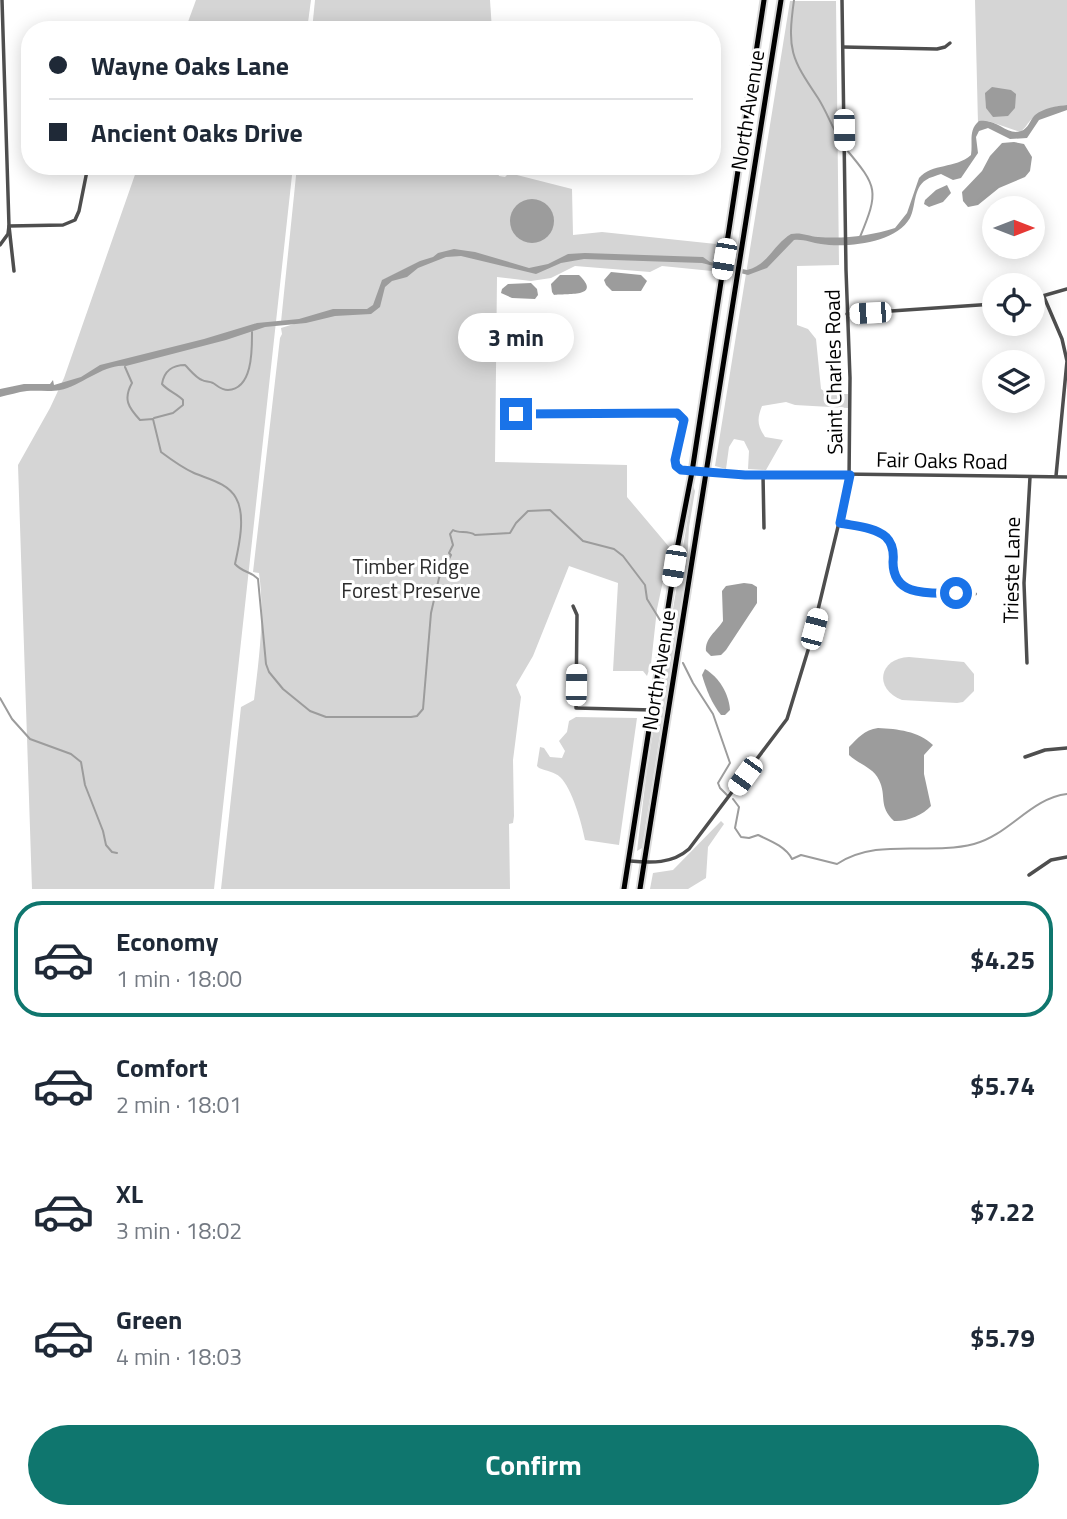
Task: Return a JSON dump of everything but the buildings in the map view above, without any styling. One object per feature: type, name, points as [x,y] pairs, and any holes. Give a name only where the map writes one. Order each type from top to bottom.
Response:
[{"type":"main road","name":"North Avenue","points":[[624,889],[692,472],[764,0]]},
{"type":"main road","name":"North Avenue","points":[[640,889],[781,0]]},
{"type":"street","points":[[2,0],[2,81],[9,226],[14,271]]},
{"type":"street","name":"Saint Charles Road","points":[[629,861],[644,863],[675,859],[689,849],[787,719],[809,647],[840,523],[850,475],[842,0]]},
{"type":"street","points":[[843,47],[937,49],[950,43]]},
{"type":"street","points":[[9,226],[63,225],[75,220],[86,175]]},
{"type":"street","points":[[0,245],[8,234],[9,226]]},
{"type":"street","points":[[1045,297],[1067,289]]},
{"type":"street","points":[[1045,299],[1062,339],[1067,361],[1056,477]]},
{"type":"street","points":[[847,314],[982,305]]},
{"type":"street","points":[[500,415],[677,413],[684,420],[676,466],[692,472]]},
{"type":"street","name":"Fair Oaks Road","points":[[692,472],[1067,477]]},
{"type":"street","points":[[763,475],[764,528]]},
{"type":"street","name":"Trieste Lane","points":[[1027,663],[1024,583],[1030,477]]},
{"type":"street","points":[[840,523],[874,530],[887,538],[893,550],[895,576],[908,590],[918,593],[975,594]]},
{"type":"street","points":[[573,606],[577,615],[576,708],[652,710]]},
{"type":"street","points":[[1025,757],[1045,750],[1067,748]]},
{"type":"street","points":[[1030,875],[1051,860],[1067,857]]},
{"type":"green space","points":[[196,0],[311,0],[308,21],[188,21]]},
{"type":"green space","points":[[315,0],[490,0],[491,21],[313,21]]},
{"type":"green space","points":[[975,0],[1067,0],[1067,105],[1040,112],[1020,132],[988,121],[978,124]]},
{"type":"green space","points":[[790,1],[836,1],[839,265],[797,266],[797,325],[808,329],[816,339],[821,389],[828,394],[848,394],[848,408],[795,405],[786,402],[762,406],[759,425],[762,433],[765,437],[783,440],[766,470],[748,469],[749,451],[744,441],[734,439],[729,447],[726,469],[715,466]]},
{"type":"green space","points":[[135,175],[292,175],[214,889],[32,889],[18,465],[64,378]]},
{"type":"green space","name":"Timber Ridge Forest Preserve","points":[[296,175],[517,175],[572,189],[573,235],[602,232],[716,244],[712,271],[662,266],[650,272],[575,266],[551,278],[531,281],[497,277],[495,462],[627,465],[627,497],[670,548],[647,676],[643,671],[613,671],[618,583],[569,566],[533,656],[516,685],[521,697],[513,760],[514,816],[513,823],[509,824],[510,889],[221,889],[241,707],[254,700],[258,669],[261,589],[259,573],[253,572],[281,328],[294,324],[291,320],[281,322]]},
{"type":"green space","points":[[693,486],[695,491],[687,565],[642,848],[637,851],[647,769]]},
{"type":"green space","points":[[909,657],[964,662],[974,674],[974,691],[963,702],[957,703],[902,700],[887,689],[883,675],[891,663]]},
{"type":"green space","points":[[576,717],[637,718],[619,845],[585,840],[569,789],[556,774],[537,766],[540,747],[544,748],[550,757],[562,758],[565,751],[559,741],[567,732],[569,721]]},
{"type":"green space","points":[[721,821],[724,824],[708,847],[706,878],[688,889],[650,889],[653,873],[673,870]]},
{"type":"shaded area","points":[[992,87],[1011,90],[1016,94],[1015,108],[1008,116],[993,117],[986,108],[985,93]]},
{"type":"shaded area","points":[[1067,105],[1067,110],[1039,120],[1027,138],[1010,139],[988,128],[979,131],[976,137],[978,153],[961,178],[953,180],[941,174],[926,180],[919,188],[910,218],[903,226],[894,233],[870,242],[832,245],[794,240],[767,268],[748,275],[702,263],[584,259],[561,263],[536,274],[461,256],[446,257],[418,268],[407,277],[392,281],[385,287],[380,307],[371,314],[335,316],[306,323],[265,327],[226,340],[110,368],[68,388],[27,391],[0,397],[0,389],[24,384],[50,384],[53,380],[54,385],[81,377],[100,365],[257,323],[299,319],[333,309],[367,309],[373,305],[382,280],[438,253],[454,249],[475,252],[529,268],[548,264],[568,254],[585,253],[703,257],[710,262],[747,270],[760,264],[791,234],[847,237],[895,228],[907,213],[919,178],[924,173],[971,155],[972,132],[979,121],[991,122],[1016,132],[1025,128],[1039,113]]},
{"type":"shaded area","points":[[1002,143],[1024,144],[1032,157],[1030,171],[1025,177],[999,188],[989,196],[982,196],[982,202],[978,205],[968,207],[963,201],[962,192],[982,171],[990,156]]},
{"type":"shaded area","points":[[947,185],[951,193],[943,202],[929,207],[924,204],[936,190]]},
{"type":"shaded area","points":[[532,199],[548,205],[554,221],[548,237],[532,243],[516,237],[510,221],[516,205]]},
{"type":"shaded area","points":[[611,272],[641,275],[647,281],[641,291],[612,291],[604,280]]},
{"type":"shaded area","points":[[560,275],[579,275],[587,288],[580,293],[554,295],[551,284]]},
{"type":"shaded area","points":[[531,283],[537,289],[538,295],[535,299],[512,298],[501,293],[508,284]]},
{"type":"shaded area","points":[[744,583],[757,587],[757,603],[726,650],[721,655],[711,656],[706,651],[706,646],[723,621],[722,591],[726,586]]},
{"type":"shaded area","points":[[705,669],[719,681],[725,692],[730,710],[725,715],[721,715],[710,696],[702,675]]},
{"type":"shaded area","points":[[878,728],[914,734],[933,745],[924,755],[924,774],[931,806],[914,817],[894,821],[884,806],[881,786],[876,776],[849,755],[849,747],[858,738]]},
{"type":"waterway","points":[[794,0],[791,31],[793,53],[841,141]]},
{"type":"waterway","points":[[846,149],[870,181],[872,190],[870,209],[860,237]]},
{"type":"waterway","points":[[154,418],[173,413],[183,405],[183,400],[162,384],[167,372],[177,366],[185,365],[195,376],[221,389],[236,388],[242,383],[249,367],[252,332]]},
{"type":"waterway","points":[[125,367],[132,383],[127,398],[130,407],[140,420],[153,419],[161,452],[190,471],[223,485],[236,498],[241,522],[235,564],[258,579],[266,664],[283,689],[310,711],[326,717],[411,717],[417,716],[423,709],[431,613],[439,578],[451,555],[449,553],[453,545],[450,534],[453,530],[475,535],[510,533],[528,511],[550,510],[583,541],[614,549],[623,556],[645,585],[647,599],[660,620]]},
{"type":"waterway","points":[[683,663],[713,714],[730,763],[718,783],[727,795]]},
{"type":"waterway","points":[[0,698],[12,719],[30,739],[71,754],[81,762],[85,785],[106,845],[112,852],[117,853]]},
{"type":"waterway","points":[[733,799],[739,807],[735,828],[741,837],[758,835],[782,848],[792,859],[801,855],[837,864],[869,851],[974,844],[998,833],[1042,802],[1067,794]]},
{"type":"route","points":[[516,414],[669,411],[681,415],[684,420],[675,460],[676,466],[681,470],[745,475],[850,475],[840,523],[874,530],[887,538],[893,550],[895,576],[908,590],[918,593],[956,593]]}]
